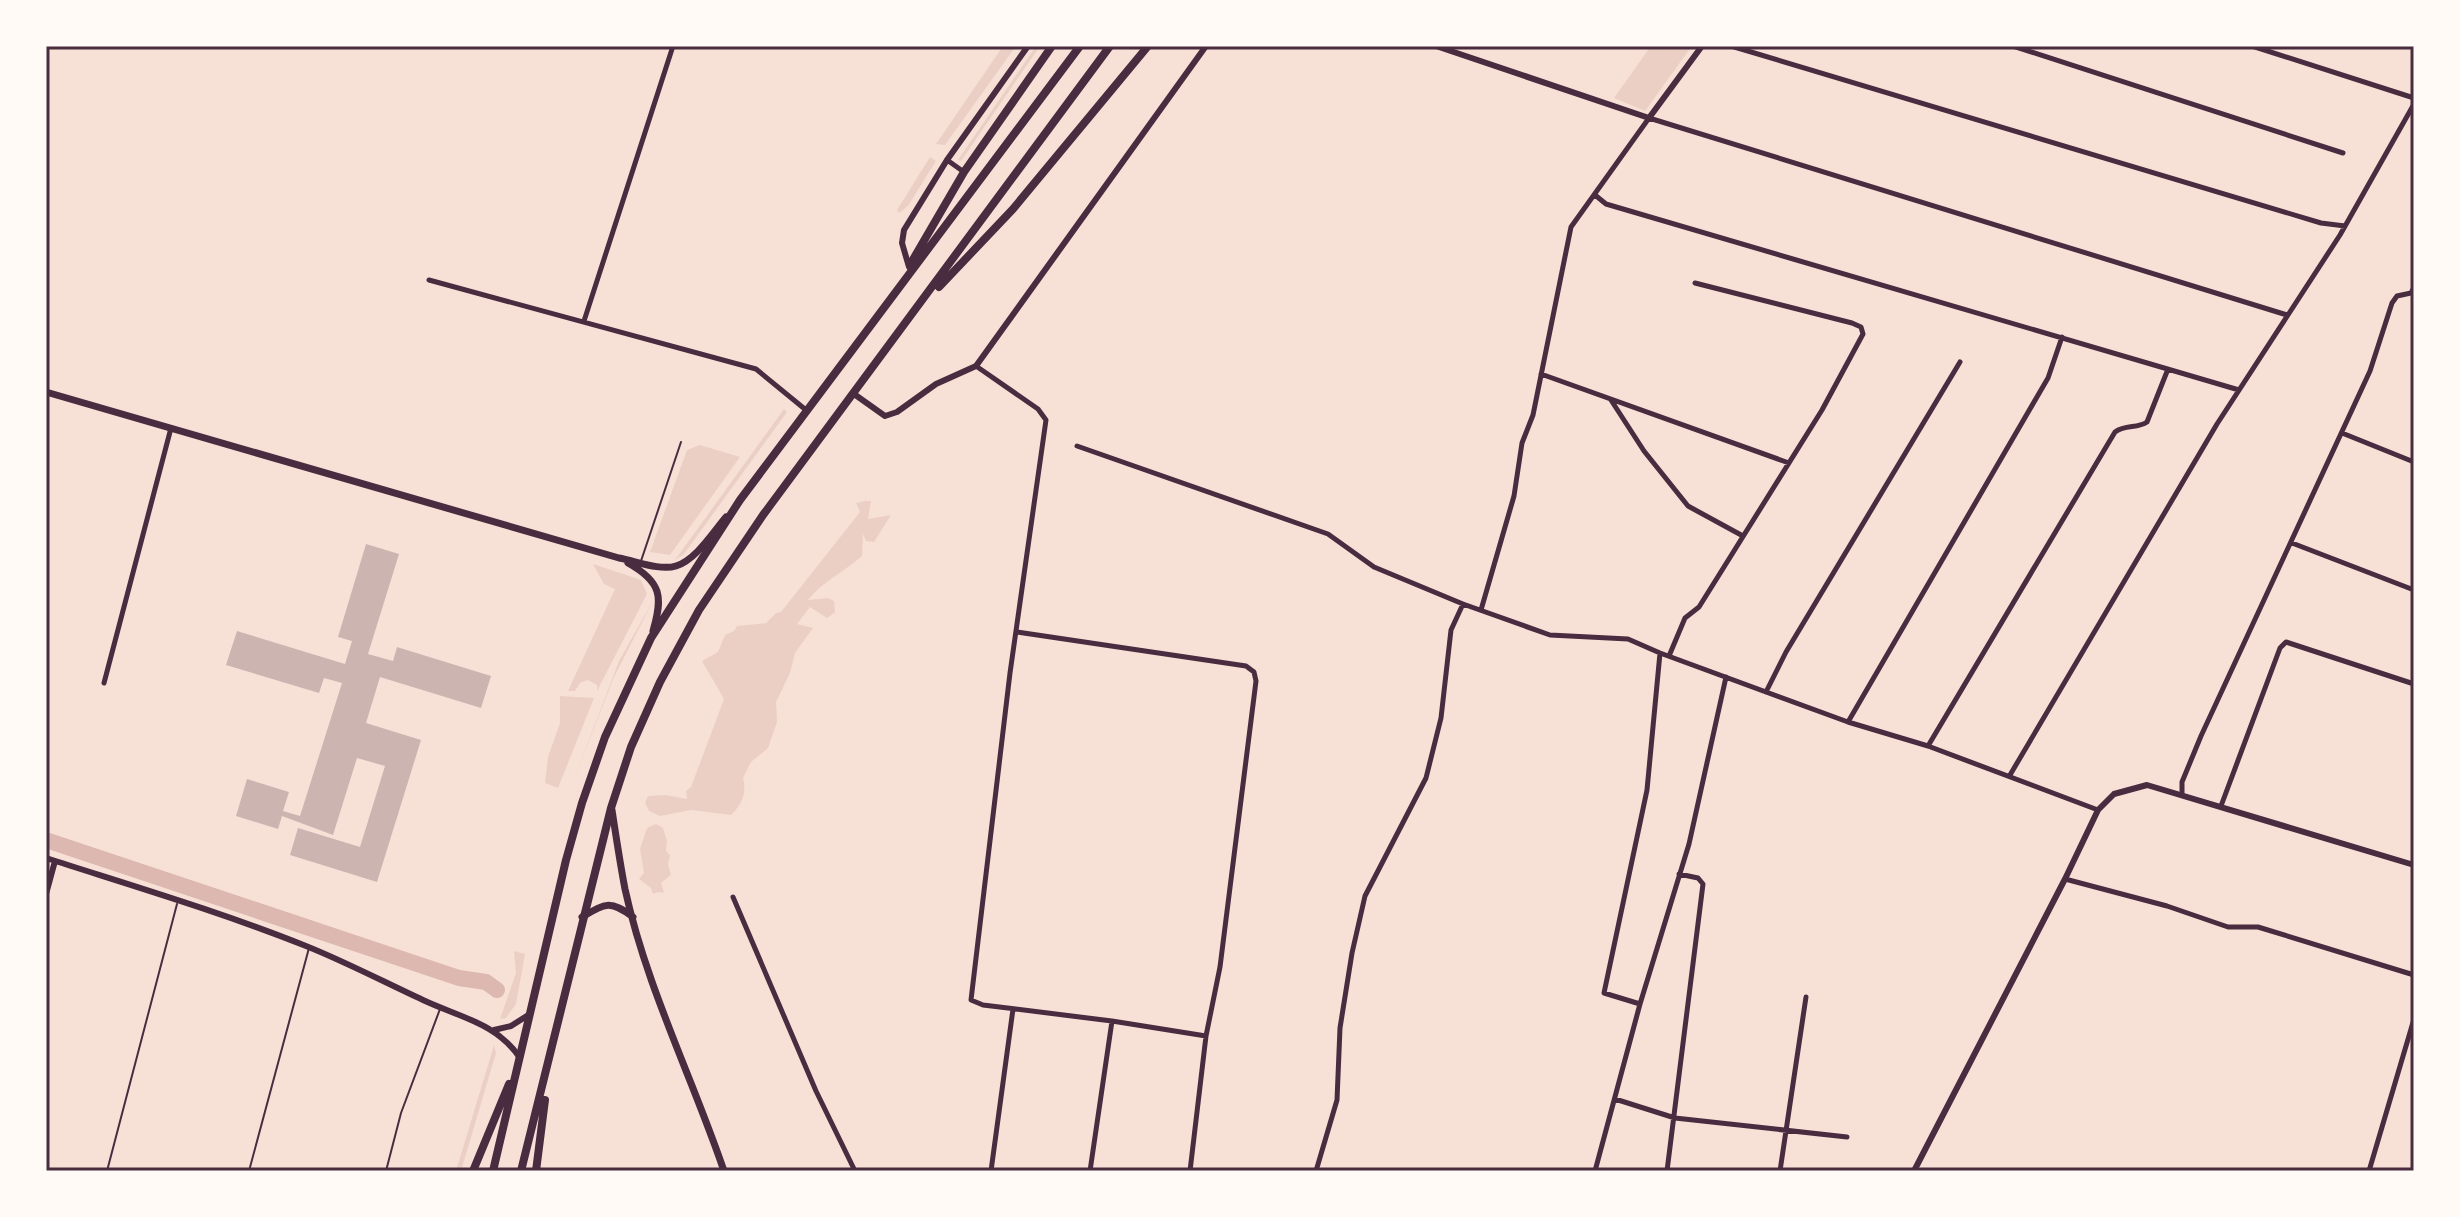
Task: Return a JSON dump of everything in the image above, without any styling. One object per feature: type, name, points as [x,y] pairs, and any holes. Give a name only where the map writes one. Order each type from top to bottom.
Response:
[{"type":"highway","points":[[892,296],[964,172],[1052,46]]},
{"type":"highway","points":[[493,1171],[582,803],[605,737],[651,638],[740,500],[1080,46]]},
{"type":"highway","points":[[521,1171],[611,808],[631,747],[660,682],[699,610],[763,515],[1110,46]]},
{"type":"highway","points":[[915,313],[1013,209],[1148,46]]},
{"type":"highway","points":[[473,1171],[520,1058]]},
{"type":"highway","points":[[536,1171],[549,1067]]},
{"type":"main road","points":[[46,392],[619,558],[666,568],[678,566],[692,556],[740,500]]},
{"type":"main road","points":[[619,558],[656,585],[660,610],[651,638]]},
{"type":"main road","points":[[611,808],[633,917],[724,1171]]},
{"type":"main road","points":[[582,917],[609,904],[618,906],[633,917]]},
{"type":"street","points":[[584,321],[673,46]]},
{"type":"street","points":[[909,267],[902,243],[904,230],[947,160],[1028,46]]},
{"type":"street","points":[[854,394],[885,416],[897,412],[936,384],[976,366],[1206,46]]},
{"type":"street","points":[[1436,46],[1649,118],[2287,315]]},
{"type":"street","points":[[1481,610],[1514,496],[1522,443],[1533,415],[1571,227],[1702,46]]},
{"type":"street","points":[[1731,46],[2321,223],[2345,226]]},
{"type":"street","points":[[2013,46],[2343,153]]},
{"type":"street","points":[[2252,46],[2414,98]]},
{"type":"street","points":[[2010,775],[2239,390],[2345,226],[2414,104]]},
{"type":"street","points":[[947,160],[964,172]]},
{"type":"street","points":[[1595,195],[1606,204],[1705,234],[2239,390]]},
{"type":"street","points":[[429,280],[756,369],[806,410]]},
{"type":"street","points":[[1669,656],[1685,618],[1699,607],[1789,463],[1861,343],[1863,334],[1861,327],[1852,323],[1695,283]]},
{"type":"street","points":[[2182,793],[2182,782],[2201,736],[2370,371],[2392,303],[2397,296],[2411,293],[2414,287]]},
{"type":"street","points":[[1848,722],[2048,378],[2062,337]]},
{"type":"street","points":[[1766,692],[1786,652],[1960,362]]},
{"type":"street","points":[[976,366],[1038,409],[1046,420],[970,996],[974,1003],[983,1005],[1206,1036]]},
{"type":"street","points":[[1928,746],[2115,432],[2124,426],[2136,427],[2147,422],[2168,369]]},
{"type":"street","points":[[1541,374],[1789,463]]},
{"type":"street","points":[[1610,399],[1644,451],[1688,506],[1743,536]]},
{"type":"street","points":[[104,683],[171,427]]},
{"type":"street","points":[[2342,433],[2414,462]]},
{"type":"street","points":[[1077,446],[1328,534],[1374,567],[1463,604],[1550,635],[1628,639],[1848,722],[2010,775],[2098,810]]},
{"type":"street","points":[[2292,543],[2414,590]]},
{"type":"street","points":[[1316,1171],[1337,1100],[1340,1028],[1365,896],[1426,778],[1441,718],[1451,630],[1463,604]]},
{"type":"street","points":[[1017,632],[1246,666],[1254,672],[1256,681],[1222,952],[1206,1036],[1190,1171]]},
{"type":"street","points":[[2221,806],[2280,648],[2286,642],[2414,684]]},
{"type":"street","points":[[1640,1004],[1604,993],[1647,790],[1660,653]]},
{"type":"street","points":[[1595,1171],[1679,874],[1708,764],[1726,677]]},
{"type":"street","points":[[1914,1171],[2098,810],[2114,794],[2147,785],[2182,793],[2414,865]]},
{"type":"street","points":[[46,858],[178,899],[309,947],[494,1030],[509,1041],[520,1058]]},
{"type":"street","points":[[46,894],[55,861]]},
{"type":"street","points":[[1667,1171],[1703,884],[1698,878],[1679,874]]},
{"type":"street","points":[[2065,879],[2167,906],[2228,927],[2258,927],[2414,975]]},
{"type":"street","points":[[733,897],[816,1091],[855,1171]]},
{"type":"street","points":[[1780,1171],[1806,997]]},
{"type":"street","points":[[991,1171],[1013,1009]]},
{"type":"street","points":[[494,1030],[511,1026],[530,1014]]},
{"type":"street","points":[[2369,1171],[2414,1019]]},
{"type":"street","points":[[1090,1171],[1112,1021]]},
{"type":"street","points":[[2404,1052],[2414,1055]]},
{"type":"street","points":[[1615,1099],[1675,1118],[1847,1137]]},
{"type":"lane","points":[[641,562],[681,442]]},
{"type":"lane","points":[[107,1171],[178,899]]},
{"type":"lane","points":[[249,1171],[309,947]]},
{"type":"lane","points":[[386,1171],[401,1113],[440,1008]]},
{"type":"shaded area","points":[[1003,46],[1016,46],[945,145],[936,144]]},
{"type":"shaded area","points":[[1036,46],[1040,46],[961,161],[958,160]]},
{"type":"shaded area","points":[[1651,46],[1692,46],[1645,111],[1614,98]]},
{"type":"shaded area","points":[[930,157],[936,161],[908,206],[899,213],[897,210]]},
{"type":"shaded area","points":[[784,409],[787,412],[684,554],[675,560]]},
{"type":"shaded area","points":[[700,445],[740,457],[670,555],[650,552],[687,450]]},
{"type":"shaded area","points":[[871,501],[868,519],[891,515],[874,542],[866,541],[863,534],[862,556],[820,587],[808,600],[828,598],[834,601],[835,612],[827,618],[810,607],[797,624],[813,628],[795,653],[790,673],[776,702],[777,722],[768,748],[751,762],[743,778],[744,794],[738,807],[731,815],[691,810],[660,816],[649,811],[645,803],[648,796],[687,799],[686,791],[691,787],[724,699],[702,661],[718,652],[725,635],[737,626],[766,623],[781,612],[860,512],[856,503]]},
{"type":"shaded area","points":[[593,564],[641,580],[647,594],[597,691],[597,685],[588,680],[580,683],[575,691],[568,691],[615,589],[604,584]]},
{"type":"shaded area","points":[[654,599],[614,677],[570,790],[619,661]]},
{"type":"shaded area","points":[[560,696],[594,698],[558,788],[545,783],[548,757],[560,723]]},
{"type":"shaded area","points":[[656,824],[663,828],[667,841],[671,875],[661,883],[664,893],[653,894],[651,888],[639,879],[644,873],[640,849],[647,828]]},
{"type":"shaded area","points":[[514,951],[525,954],[516,1004],[506,1018],[500,1019],[516,973]]},
{"type":"shaded area","points":[[494,1045],[496,1053],[461,1171],[456,1171]]},
{"type":"building","points":[[366,544],[399,554],[368,654],[393,661],[397,647],[491,676],[481,708],[380,677],[366,723],[421,740],[377,882],[290,855],[298,828],[360,847],[385,766],[357,758],[333,835],[282,816],[278,829],[236,816],[247,779],[289,792],[283,811],[300,816],[342,683],[324,678],[319,693],[226,665],[237,631],[345,664],[352,641],[338,637]]},
{"type":"waterway","points":[[46,840],[459,978],[486,982],[497,990]]}]
